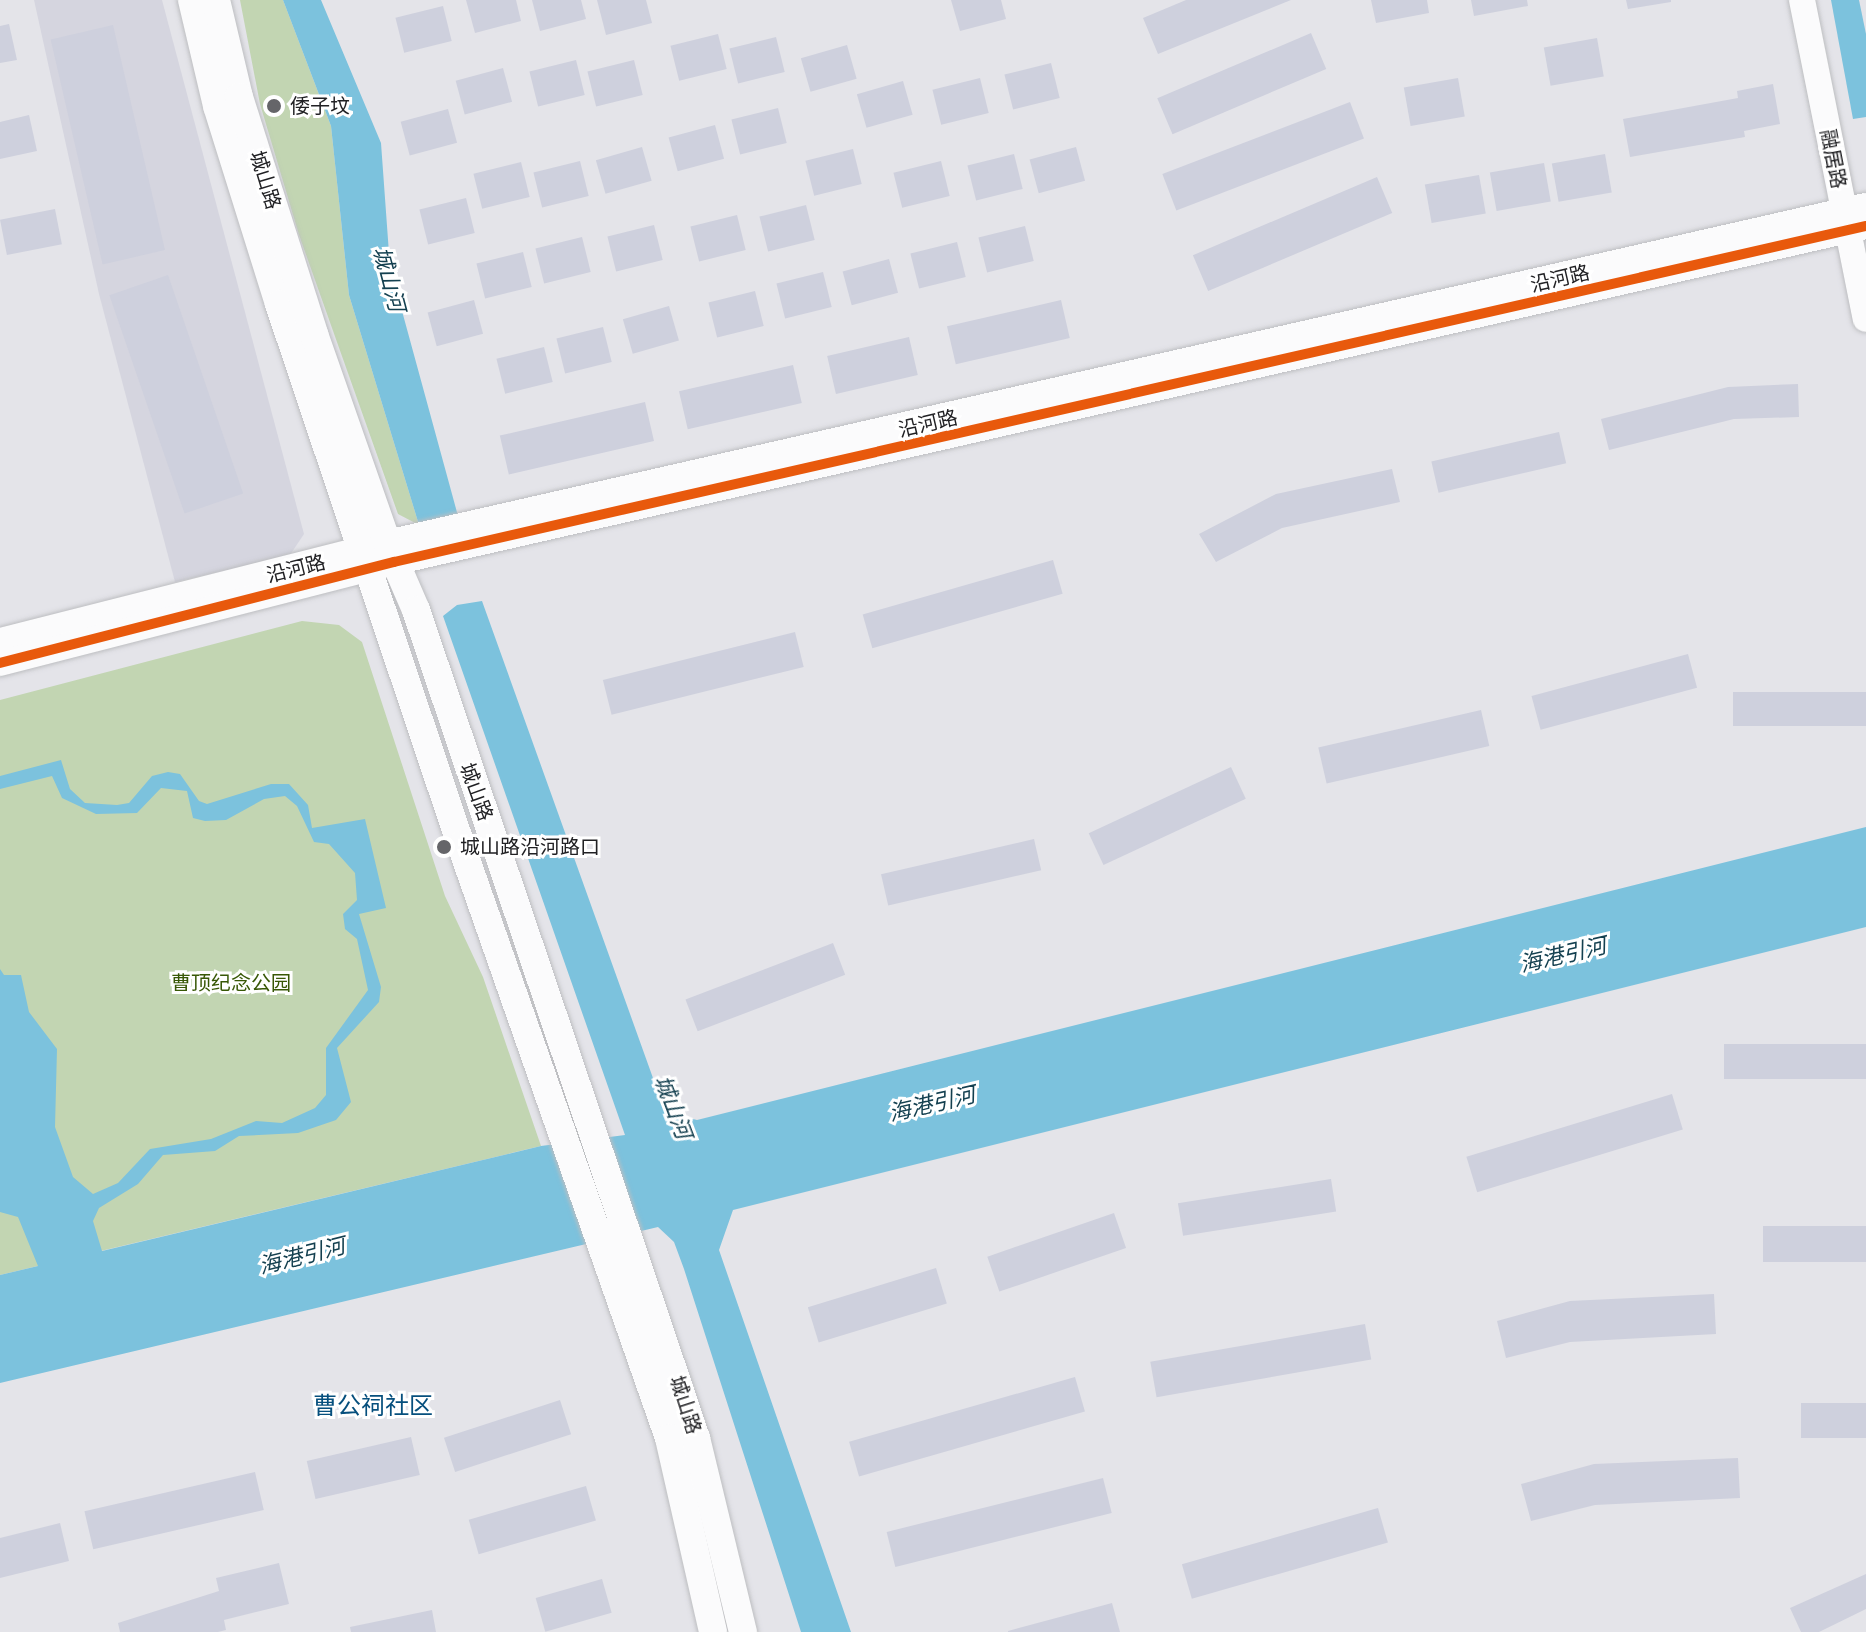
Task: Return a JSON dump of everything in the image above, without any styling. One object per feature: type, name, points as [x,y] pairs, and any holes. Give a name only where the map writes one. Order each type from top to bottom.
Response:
[{"type":"main road","name":"城山路","points":[[192,0],[221,120],[378,556],[416,610],[630,1240],[696,1438],[743,1632]]},
{"type":"main road","name":"城山路","points":[[216,0],[244,112],[378,556],[562,1136],[669,1438],[713,1632]]},
{"type":"street","name":"融居路","points":[[1802,0],[1856,218],[1866,319]]},
{"type":"street","name":"沿河路","points":[[0,641],[1856,218]]},
{"type":"street","name":"沿河路","points":[[0,663],[378,556]]},
{"type":"shaded area","points":[[34,0],[162,0],[304,534],[290,555],[175,582],[99,294]]},
{"type":"green space","points":[[240,0],[283,0],[331,126],[349,295],[419,525],[398,514],[299,235],[260,104]]},
{"type":"green space","name":"曹顶纪念公园","points":[[302,621],[339,625],[362,642],[445,896],[483,977],[541,1146],[0,1275],[0,700]]},
{"type":"water","name":"城山河","points":[[283,0],[321,0],[381,143],[390,267],[458,516],[419,525],[349,295],[331,126]]},
{"type":"water","points":[[1831,0],[1859,0],[1866,34],[1866,117],[1853,119]]},
{"type":"water","name":"海港引河","points":[[482,601],[658,1092],[677,1115],[697,1120],[1866,827],[1866,927],[733,1210],[719,1250],[851,1632],[801,1632],[684,1269],[674,1242],[658,1227],[0,1383],[0,1275],[38,1266],[18,1217],[0,1212],[0,969],[4,975],[21,975],[29,1012],[57,1049],[55,1127],[73,1177],[93,1194],[118,1183],[150,1149],[211,1139],[256,1121],[282,1123],[315,1108],[326,1095],[326,1048],[368,990],[357,939],[345,929],[343,914],[357,900],[355,873],[329,844],[314,842],[297,806],[285,796],[264,799],[226,820],[205,821],[193,818],[187,791],[161,788],[137,813],[96,814],[62,798],[52,776],[0,789],[0,776],[61,760],[70,789],[85,803],[117,805],[129,803],[152,776],[168,772],[180,774],[199,801],[207,804],[271,784],[289,784],[308,805],[312,828],[365,819],[386,908],[359,914],[381,987],[379,1002],[337,1048],[351,1102],[336,1120],[298,1133],[239,1136],[215,1151],[163,1155],[138,1184],[99,1208],[93,1221],[102,1251],[541,1146],[625,1135],[443,616],[457,605]]},
{"type":"building","points":[[466,0],[516,0],[521,21],[475,33]]},
{"type":"building","points":[[532,0],[581,0],[586,19],[540,31]]},
{"type":"building","points":[[597,0],[646,0],[652,23],[606,35]]},
{"type":"building","points":[[951,0],[1001,0],[1006,19],[960,31]]},
{"type":"building","points":[[1186,0],[1291,0],[1158,54],[1143,18]]},
{"type":"building","points":[[1371,0],[1427,0],[1429,13],[1376,23]]},
{"type":"building","points":[[1471,0],[1527,0],[1528,6],[1474,16]]},
{"type":"building","points":[[1626,0],[1671,0],[1671,2],[1628,9]]},
{"type":"building","points":[[443,6],[452,41],[404,53],[395,18]]},
{"type":"building","points":[[9,24],[17,60],[0,63],[0,26]]},
{"type":"building","points":[[113,25],[165,250],[103,264],[51,39]]},
{"type":"building","points":[[1311,33],[1326,69],[1173,134],[1157,98]]},
{"type":"building","points":[[718,34],[727,69],[679,81],[670,46]]},
{"type":"building","points":[[776,37],[785,72],[738,84],[729,49]]},
{"type":"building","points":[[1597,38],[1604,76],[1551,86],[1544,47]]},
{"type":"building","points":[[847,45],[857,79],[811,92],[801,58]]},
{"type":"building","points":[[576,60],[585,95],[538,107],[529,72]]},
{"type":"building","points":[[634,60],[643,95],[596,107],[587,72]]},
{"type":"building","points":[[1051,63],[1060,98],[1013,110],[1004,75]]},
{"type":"building","points":[[503,68],[512,102],[465,114],[456,81]]},
{"type":"building","points":[[980,78],[989,113],[941,125],[932,90]]},
{"type":"building","points":[[1458,78],[1465,116],[1411,126],[1404,88]]},
{"type":"building","points":[[903,81],[913,115],[867,128],[857,94]]},
{"type":"building","points":[[1773,84],[1780,124],[1744,131],[1745,137],[1630,157],[1623,119],[1738,98],[1737,91]]},
{"type":"building","points":[[1350,102],[1364,138],[1176,210],[1162,174]]},
{"type":"building","points":[[778,108],[787,143],[740,155],[731,120]]},
{"type":"building","points":[[448,109],[457,143],[410,155],[401,122]]},
{"type":"building","points":[[29,115],[37,151],[0,159],[0,122]]},
{"type":"building","points":[[715,125],[724,159],[678,171],[669,137]]},
{"type":"building","points":[[642,147],[652,181],[606,194],[596,160]]},
{"type":"building","points":[[1076,147],[1085,181],[1039,193],[1030,159]]},
{"type":"building","points":[[853,149],[862,184],[814,196],[805,161]]},
{"type":"building","points":[[1014,154],[1023,189],[976,201],[967,166]]},
{"type":"building","points":[[1605,154],[1612,192],[1559,202],[1552,163]]},
{"type":"building","points":[[580,161],[589,196],[542,208],[533,173]]},
{"type":"building","points":[[941,161],[950,196],[902,208],[893,173]]},
{"type":"building","points":[[521,162],[530,197],[482,209],[473,174]]},
{"type":"building","points":[[1544,163],[1551,201],[1497,211],[1490,173]]},
{"type":"building","points":[[1479,175],[1486,213],[1432,223],[1425,185]]},
{"type":"building","points":[[1377,177],[1392,213],[1208,291],[1193,255]]},
{"type":"building","points":[[466,198],[475,233],[428,245],[419,210]]},
{"type":"building","points":[[806,205],[815,240],[768,252],[759,217]]},
{"type":"building","points":[[55,209],[62,244],[7,255],[0,220]]},
{"type":"building","points":[[737,215],[746,250],[699,262],[690,227]]},
{"type":"building","points":[[654,225],[663,260],[616,272],[607,237]]},
{"type":"building","points":[[1025,226],[1034,261],[987,273],[978,238]]},
{"type":"building","points":[[582,237],[591,272],[544,284],[535,249]]},
{"type":"building","points":[[957,242],[966,277],[919,289],[910,254]]},
{"type":"building","points":[[523,252],[532,287],[485,299],[476,264]]},
{"type":"building","points":[[889,259],[898,293],[852,305],[843,271]]},
{"type":"building","points":[[823,272],[832,307],[785,319],[776,284]]},
{"type":"building","points":[[168,275],[243,493],[185,514],[109,295]]},
{"type":"building","points":[[755,291],[764,326],[717,338],[708,303]]},
{"type":"building","points":[[474,300],[483,334],[437,346],[428,312]]},
{"type":"building","points":[[1061,300],[1070,338],[956,364],[947,326]]},
{"type":"building","points":[[669,306],[679,341],[633,354],[623,319]]},
{"type":"building","points":[[603,327],[612,362],[565,374],[556,339]]},
{"type":"building","points":[[909,337],[918,375],[836,394],[827,356]]},
{"type":"building","points":[[544,347],[553,382],[505,394],[496,359]]},
{"type":"building","points":[[793,365],[802,403],[688,429],[679,391]]},
{"type":"building","points":[[1798,384],[1799,417],[1734,419],[1609,450],[1601,419],[1728,387]]},
{"type":"building","points":[[645,402],[654,441],[509,474],[500,436]]},
{"type":"building","points":[[1559,432],[1566,463],[1439,493],[1431,461]]},
{"type":"building","points":[[1392,469],[1400,502],[1282,528],[1216,562],[1199,534],[1276,494]]},
{"type":"building","points":[[1053,560],[1063,594],[872,648],[863,615]]},
{"type":"building","points":[[795,632],[804,667],[612,715],[603,680]]},
{"type":"building","points":[[1688,654],[1697,688],[1541,730],[1532,696]]},
{"type":"building","points":[[1733,692],[1866,692],[1866,726],[1733,726]]},
{"type":"building","points":[[1481,710],[1489,746],[1327,784],[1318,748]]},
{"type":"building","points":[[1231,767],[1246,799],[1104,865],[1089,833]]},
{"type":"building","points":[[1034,839],[1041,870],[888,905],[881,874]]},
{"type":"building","points":[[833,943],[845,975],[698,1031],[685,1000]]},
{"type":"building","points":[[1724,1044],[1866,1044],[1866,1079],[1724,1079]]},
{"type":"building","points":[[1672,1094],[1683,1129],[1477,1192],[1466,1157]]},
{"type":"building","points":[[1331,1179],[1336,1212],[1183,1236],[1178,1203]]},
{"type":"building","points":[[1114,1213],[1126,1248],[999,1292],[987,1257]]},
{"type":"building","points":[[1763,1226],[1866,1226],[1866,1262],[1763,1262]]},
{"type":"building","points":[[936,1268],[947,1303],[819,1343],[808,1307]]},
{"type":"building","points":[[1714,1294],[1716,1334],[1570,1342],[1506,1358],[1497,1321],[1570,1301]]},
{"type":"building","points":[[1365,1324],[1371,1359],[1157,1397],[1150,1362]]},
{"type":"building","points":[[1075,1377],[1085,1412],[859,1476],[849,1442]]},
{"type":"building","points":[[560,1400],[571,1434],[455,1472],[444,1438]]},
{"type":"building","points":[[1801,1403],[1866,1403],[1866,1438],[1801,1438]]},
{"type":"building","points":[[411,1437],[420,1475],[316,1499],[307,1461]]},
{"type":"building","points":[[1738,1458],[1740,1498],[1595,1505],[1531,1521],[1521,1484],[1594,1464]]},
{"type":"building","points":[[255,1472],[264,1510],[93,1549],[84,1511]]},
{"type":"building","points":[[1103,1478],[1112,1513],[895,1567],[887,1532]]},
{"type":"building","points":[[586,1486],[596,1521],[479,1554],[469,1520]]},
{"type":"building","points":[[1378,1508],[1388,1543],[1192,1599],[1182,1564]]},
{"type":"building","points":[[60,1523],[69,1561],[0,1578],[0,1538]]},
{"type":"building","points":[[279,1563],[289,1604],[224,1620],[226,1630],[218,1632],[120,1632],[118,1623],[219,1591],[216,1578]]},
{"type":"building","points":[[1866,1574],[1866,1609],[1819,1632],[1801,1632],[1790,1608]]},
{"type":"building","points":[[602,1579],[612,1613],[545,1632],[536,1598]]},
{"type":"building","points":[[1112,1603],[1120,1632],[1008,1632],[1008,1631]]},
{"type":"building","points":[[432,1610],[436,1632],[351,1632],[350,1627]]},
{"type":"cycle path","points":[[0,663],[394,562],[1866,226]]},
{"type":"place","name":"倭子坟","points":[[274,106]]},
{"type":"place","name":"城山路沿河路口","points":[[444,847]]},
{"type":"district","name":"曹公祠社区","points":[[373,1407]]}]
